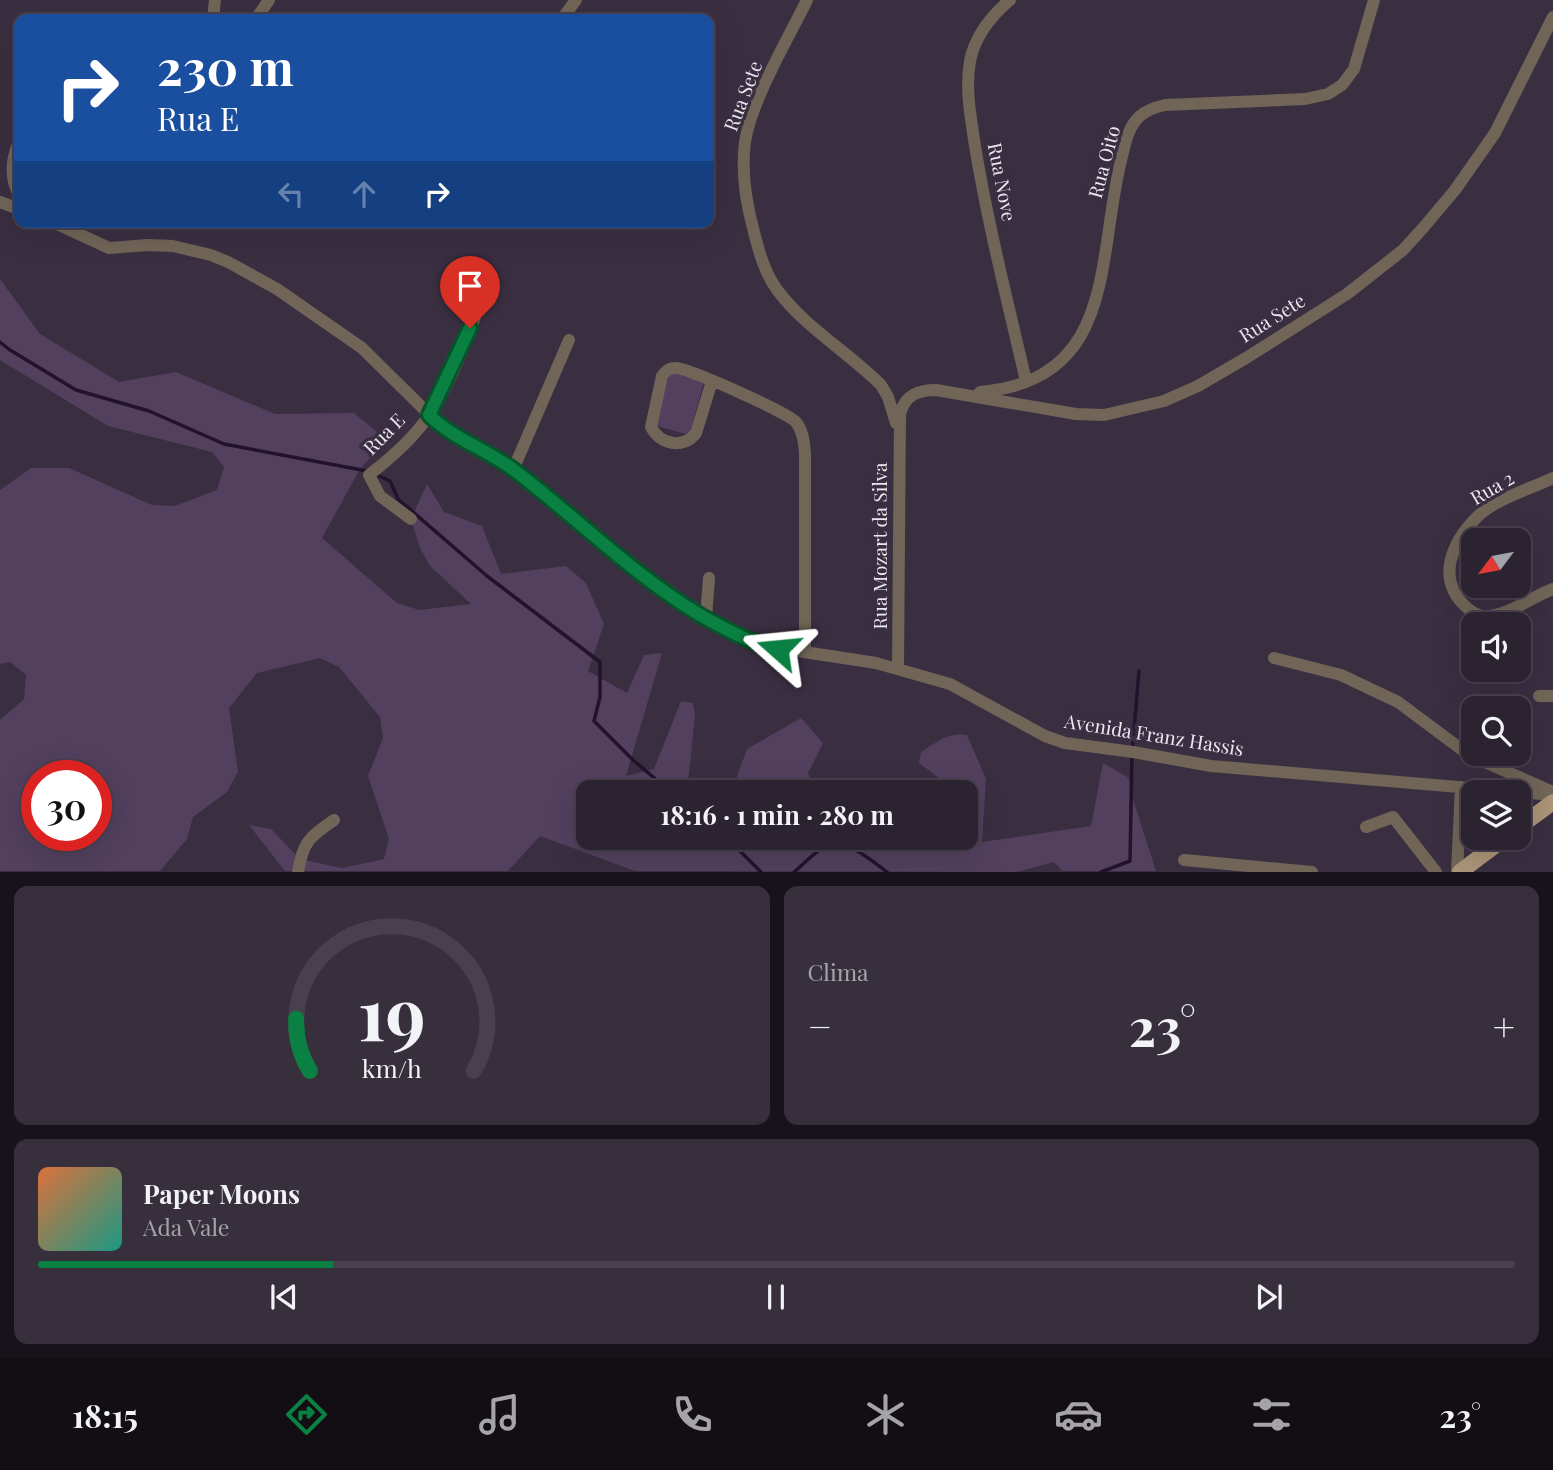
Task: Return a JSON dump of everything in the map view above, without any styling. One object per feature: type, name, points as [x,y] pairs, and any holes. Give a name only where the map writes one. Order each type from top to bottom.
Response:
[{"type":"main road","points":[[1531,818],[1553,802]]},
{"type":"main road","points":[[1458,872],[1488,850]]},
{"type":"street","name":"Rua Sete","points":[[807,0],[775,63],[745,140],[744,175],[749,215],[765,268],[778,292],[799,314],[881,384],[893,413],[900,451]]},
{"type":"street","name":"Rua Nove","points":[[1010,0],[986,24],[976,42],[970,60],[969,103],[982,186],[1026,381]]},
{"type":"street","name":"Rua Oito","points":[[963,393],[1004,388],[1026,381],[1061,361],[1070,351],[1089,321],[1098,294],[1123,152],[1130,131],[1139,117],[1165,105],[1305,99],[1328,94],[1342,85],[1354,69],[1374,0]]},
{"type":"street","name":"Rua Sete","points":[[900,424],[902,405],[912,395],[926,390],[963,393],[1076,414],[1104,415],[1164,401],[1198,386],[1347,294],[1403,250],[1431,219],[1495,133],[1553,17]]},
{"type":"street","name":"Avenida Franz Hassis","points":[[66,228],[110,248],[173,246],[211,255],[277,289],[362,348],[394,377],[429,415],[454,436],[513,470],[649,581],[706,618],[765,646],[898,668],[950,684],[1045,736],[1065,743],[1211,766],[1461,787]]},
{"type":"street","name":"Rua E","points":[[411,519],[380,496],[369,478],[429,415],[446,384],[486,286]]},
{"type":"street","points":[[513,470],[569,340]]},
{"type":"street","points":[[712,381],[693,437],[687,442],[675,444],[656,435],[651,420],[662,376],[674,368],[681,368],[712,381],[786,414],[798,425],[803,436],[805,652]]},
{"type":"street","name":"Rua Mozart da Silva","points":[[898,668],[900,424]]},
{"type":"street","name":"Rua 2","points":[[1553,478],[1499,502],[1476,518],[1454,549],[1448,569],[1449,579],[1458,597],[1470,610],[1486,617],[1504,612],[1553,589]]},
{"type":"street","points":[[706,618],[709,578]]},
{"type":"street","points":[[1274,658],[1341,675],[1398,702],[1469,755],[1553,794]]},
{"type":"street","points":[[1539,695],[1553,696]]},
{"type":"street","points":[[1458,872],[1461,787]]},
{"type":"street","name":"Avenida Franz Hassis","points":[[1531,792],[1553,794]]},
{"type":"street","points":[[1366,827],[1393,817],[1436,872]]},
{"type":"street","points":[[298,872],[308,838],[334,820]]},
{"type":"street","points":[[1184,860],[1312,872]]},
{"type":"shaded area","points":[[0,279],[40,334],[119,382],[176,372],[275,414],[354,413],[387,440],[360,469],[322,538],[397,603],[419,610],[471,604],[430,566],[420,548],[411,519],[427,484],[444,512],[482,526],[501,574],[566,566],[586,583],[604,624],[588,671],[627,693],[644,655],[662,653],[626,776],[654,769],[681,701],[693,703],[695,715],[688,780],[576,780],[576,849],[540,836],[508,871],[285,871],[249,825],[271,829],[300,859],[342,868],[384,859],[389,839],[368,776],[383,738],[380,717],[339,667],[320,658],[257,673],[229,708],[238,772],[227,792],[193,817],[187,839],[160,871],[0,871],[0,720],[24,699],[26,675],[10,662],[0,664],[0,490],[31,468],[69,468],[152,505],[175,506],[217,490],[224,467],[212,452],[108,426],[0,360]]},
{"type":"shaded area","points":[[670,372],[704,382],[689,435],[654,425]]},
{"type":"shaded area","points":[[801,718],[823,743],[808,773],[811,780],[736,780],[747,749]]},
{"type":"shaded area","points":[[960,734],[967,735],[986,779],[982,842],[1091,826],[1103,763],[1129,778],[1130,790],[1156,871],[1062,871],[1054,862],[1017,872],[635,871],[578,850],[978,850],[978,780],[942,780],[919,763],[921,752],[943,739]]},
{"type":"waterway","points":[[0,342],[76,390],[149,411],[224,444],[367,471]]},
{"type":"waterway","points":[[377,475],[390,481],[398,499],[487,576],[600,662],[600,697],[594,721],[657,780]]},
{"type":"waterway","points":[[1101,872],[1130,861],[1132,753],[1139,671]]},
{"type":"waterway","points":[[794,872],[817,851],[833,844],[850,847],[887,872]]},
{"type":"waterway","points":[[739,850],[761,872]]},
{"type":"route","points":[[470,328],[446,384],[429,415],[454,436],[513,470],[670,596],[736,634],[778,649]]}]
